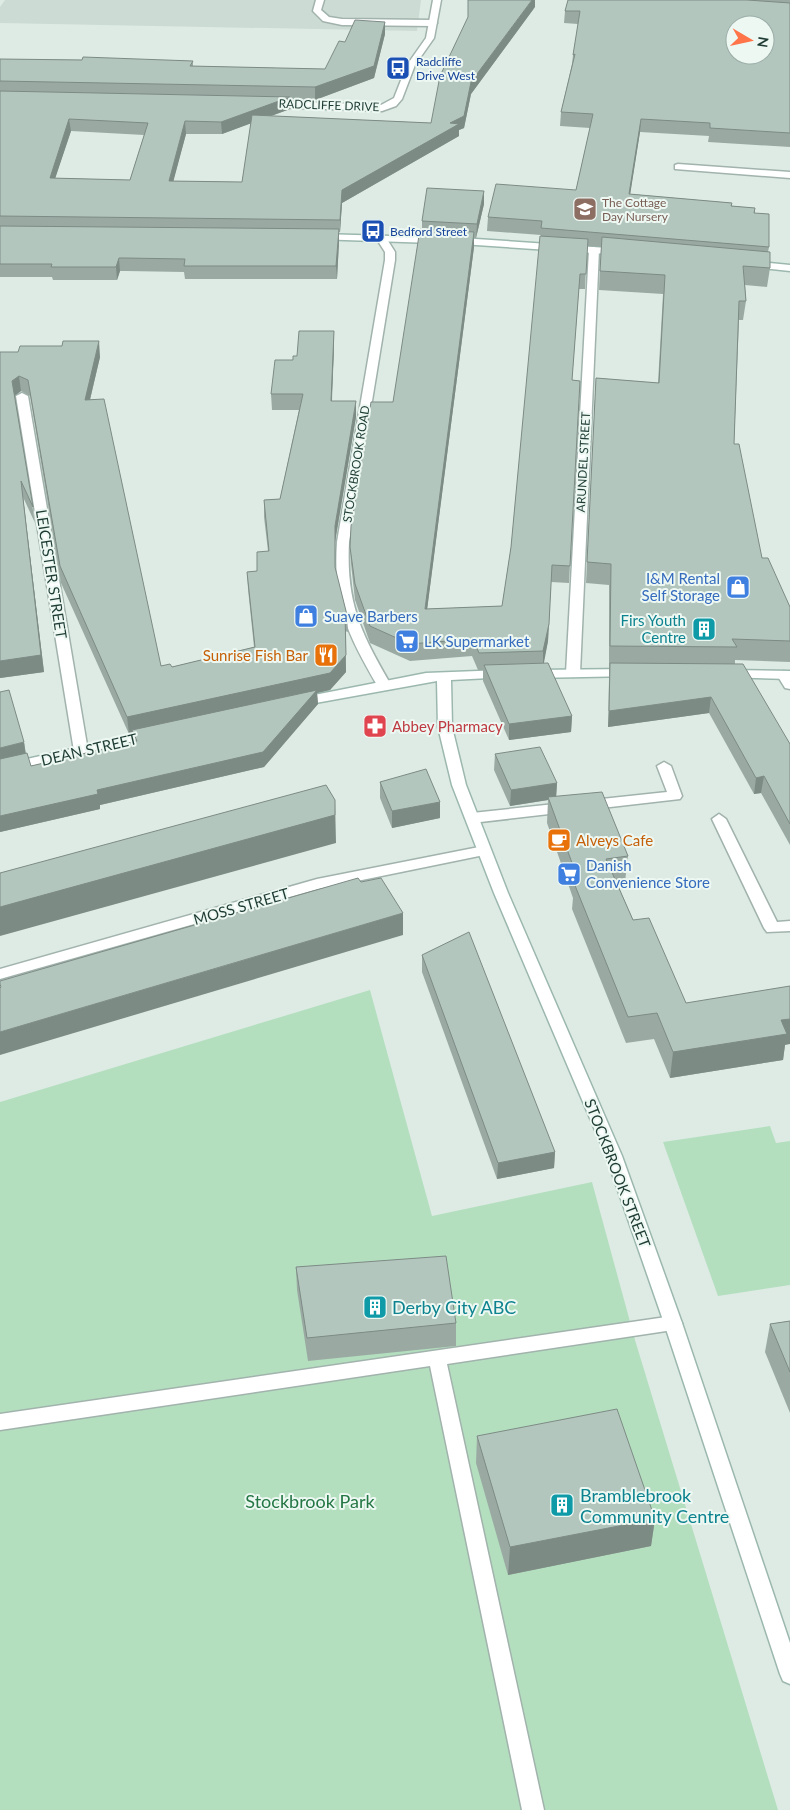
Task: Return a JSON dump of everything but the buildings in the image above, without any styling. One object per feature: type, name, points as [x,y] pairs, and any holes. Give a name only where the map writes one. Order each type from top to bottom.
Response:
[{"type":"street","points":[[320,0],[317,11],[326,18],[342,22],[433,23]]},
{"type":"street","name":"RADCLIFFE DRIVE","points":[[259,103],[389,106],[398,99],[411,65],[430,38],[437,0]]},
{"type":"street","points":[[678,166],[790,175]]},
{"type":"street","points":[[306,236],[381,238],[637,254]]},
{"type":"street","name":"STOCKBROOK ROAD","points":[[381,238],[390,252],[390,260],[343,542],[341,568],[344,596],[358,638],[384,685]]},
{"type":"street","name":"ARUNDEL STREET","points":[[573,673],[594,250]]},
{"type":"street","points":[[736,263],[790,268]]},
{"type":"street","name":"LEICESTER STREET","points":[[22,396],[81,751]]},
{"type":"street","points":[[282,705],[384,685],[444,676],[573,673],[640,674]]},
{"type":"street","points":[[717,674],[788,678]]},
{"type":"street","name":"STOCKBROOK STREET","points":[[444,676],[445,727],[459,785],[484,851],[614,1156],[673,1323],[772,1627],[790,1674]]},
{"type":"street","name":"DEAN STREET","points":[[0,769],[167,731]]},
{"type":"street","points":[[472,818],[675,796],[664,766]]},
{"type":"street","points":[[719,819],[772,928],[790,926]]},
{"type":"street","name":"MOSS STREET","points":[[0,974],[317,884],[484,851]]},
{"type":"street","points":[[0,1422],[673,1323]]},
{"type":"street","points":[[437,1358],[533,1810]]},
{"type":"shaded area","points":[[5,0],[421,0],[417,31],[0,23],[0,7]]},
{"type":"green space","name":"Stockbrook Park","points":[[370,990],[432,1216],[592,1182],[635,1340],[778,1810],[0,1810],[0,1102]]},
{"type":"green space","points":[[770,1126],[776,1143],[790,1141],[790,1285],[718,1296],[663,1142]]},
{"type":"place","name":"Radcliffe Drive West","points":[[398,68]]},
{"type":"place","name":"The Cottage Day Nursery","points":[[585,209]]},
{"type":"place","name":"Bedford Street","points":[[373,231]]},
{"type":"place","name":"I&M Rental Self Storage","points":[[738,587]]},
{"type":"place","name":"Suave Barbers","points":[[306,616]]},
{"type":"place","name":"Firs Youth Centre","points":[[704,629]]},
{"type":"place","name":"LK Supermarket","points":[[407,641]]},
{"type":"place","name":"Sunrise Fish Bar","points":[[326,655]]},
{"type":"place","name":"Abbey Pharmacy","points":[[375,726]]},
{"type":"place","name":"Alveys Cafe","points":[[559,840]]},
{"type":"place","name":"Danish Convenience Store","points":[[569,874]]},
{"type":"place","name":"Derby City ABC","points":[[375,1307]]},
{"type":"place","name":"Bramblebrook Community Centre","points":[[562,1505]]}]
